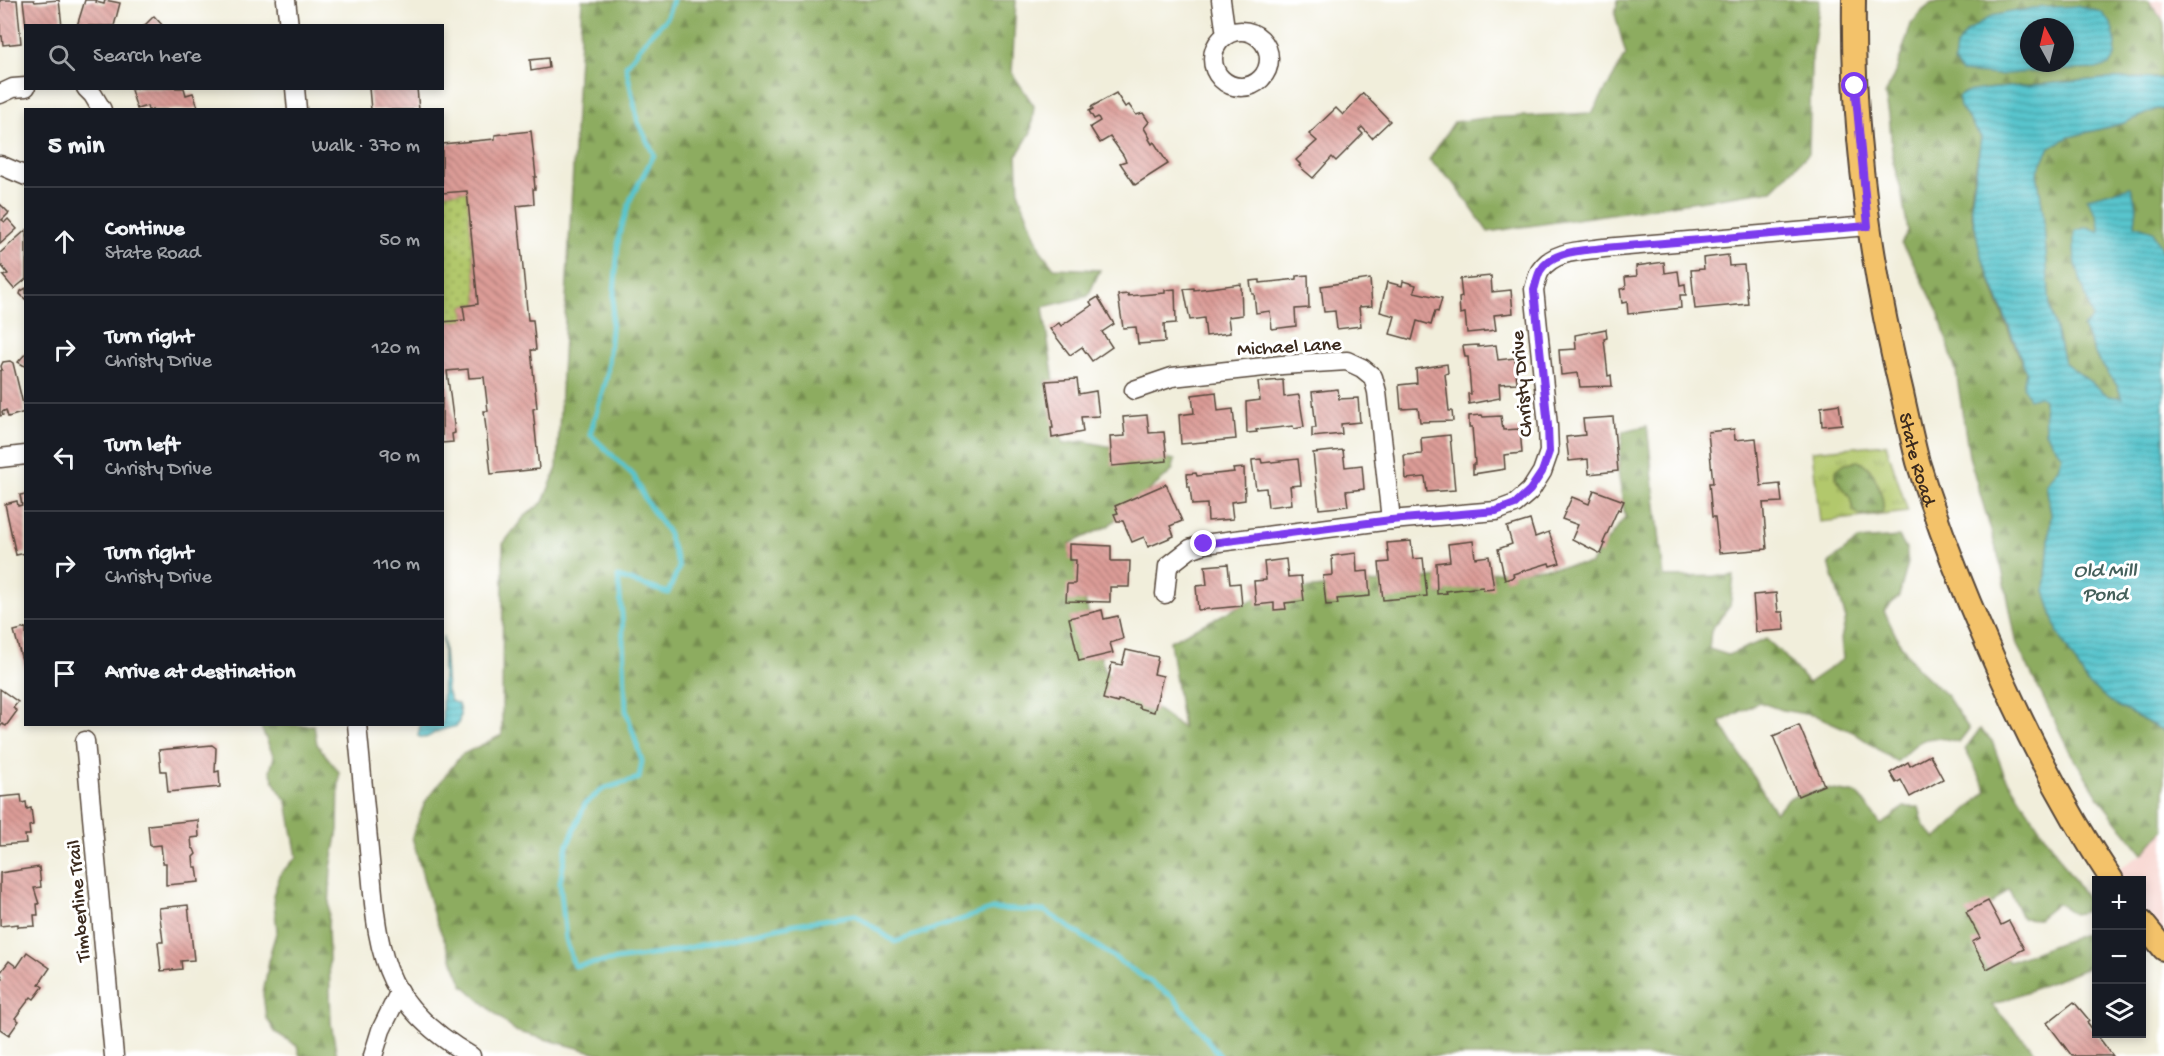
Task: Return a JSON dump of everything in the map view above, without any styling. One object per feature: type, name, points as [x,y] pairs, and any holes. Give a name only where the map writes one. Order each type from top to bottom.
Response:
[{"type":"main road","name":"State Road","points":[[1854,0],[1855,86],[1868,226],[1885,326],[1918,461],[1966,595],[2027,734],[2083,836],[2109,876]]},
{"type":"main road","points":[[2146,927],[2164,949]]},
{"type":"street","points":[[286,0],[289,24]]},
{"type":"street","points":[[1221,0],[1226,35]]},
{"type":"street","points":[[0,94],[13,88],[24,87]]},
{"type":"street","points":[[88,90],[101,108]]},
{"type":"street","points":[[295,90],[297,108]]},
{"type":"street","points":[[0,165],[24,175]]},
{"type":"street","name":"Christy Drive","points":[[1165,594],[1168,566],[1190,549],[1204,544],[1391,520],[1496,511],[1515,504],[1530,490],[1542,472],[1549,452],[1534,290],[1540,272],[1550,260],[1566,254],[1604,248],[1868,226]]},
{"type":"street","name":"Michael Lane","points":[[1134,390],[1172,377],[1282,365],[1347,361],[1362,368],[1373,377],[1377,392],[1391,520]]},
{"type":"street","points":[[0,458],[24,455]]},
{"type":"street","points":[[357,726],[376,920],[382,954],[394,982],[414,1012],[446,1042],[471,1056]]},
{"type":"street","name":"Timberline Trail","points":[[85,741],[114,1056]]},
{"type":"street","points":[[373,1056],[381,1030],[400,992]]},
{"type":"shaded area","points":[[2141,0],[2164,0],[2164,18],[2143,20]]},
{"type":"shaded area","points":[[2164,830],[2164,937],[2146,915],[2146,876],[2114,876],[2111,873],[2143,854]]},
{"type":"green space","points":[[582,0],[1016,0],[1012,73],[1034,106],[1031,132],[1017,155],[1019,194],[1041,251],[1054,268],[1100,270],[1088,296],[1043,307],[1063,444],[1083,441],[1175,460],[1172,471],[1108,526],[1069,544],[1105,672],[1183,728],[1170,641],[1268,592],[1590,564],[1625,517],[1618,471],[1623,431],[1647,426],[1664,577],[1734,576],[1730,606],[1711,630],[1709,649],[1728,655],[1766,639],[1783,654],[1808,683],[1843,659],[1841,638],[1846,619],[1829,563],[1858,540],[1899,537],[1906,549],[1908,563],[1899,596],[1884,611],[1899,642],[1917,668],[1947,696],[1969,729],[1959,742],[1931,738],[1918,743],[1897,762],[1853,732],[1817,716],[1782,710],[1759,702],[1720,722],[1775,812],[1791,797],[1827,789],[1858,794],[1881,825],[1904,807],[1919,807],[1924,826],[1936,839],[1987,791],[1965,749],[1980,729],[1992,741],[2004,774],[2092,907],[2092,910],[2074,914],[2058,903],[2038,919],[2022,918],[2009,889],[1976,918],[2009,962],[2092,932],[2092,965],[1992,1005],[2039,1056],[608,1056],[515,1031],[463,985],[433,913],[412,837],[425,802],[461,755],[502,735],[503,544],[524,517],[543,502],[557,468]]},
{"type":"green space","points":[[1618,0],[1820,0],[1811,65],[1809,153],[1772,190],[1488,232],[1454,183],[1429,160],[1454,122],[1485,118],[1592,113],[1626,55],[1615,14]]},
{"type":"green space","points":[[1961,0],[2149,0],[2164,25],[2164,78],[2104,79],[1986,89],[1960,107],[1981,137],[1971,196],[1973,221],[1979,245],[2012,338],[2035,388],[2044,400],[2045,432],[2063,456],[2058,468],[2046,484],[2051,514],[2045,591],[2058,633],[2088,684],[2117,706],[2164,731],[2164,830],[2143,854],[2104,805],[2070,752],[2017,645],[2002,569],[1969,456],[1956,371],[1938,311],[1909,254],[1901,244],[1908,231],[1893,161],[1885,95],[1897,68],[1911,24],[1932,3]]},
{"type":"green space","points":[[2157,109],[2164,110],[2164,256],[2153,231],[2134,225],[2137,206],[2088,198],[2097,215],[2100,233],[2080,281],[2089,300],[2092,318],[2083,327],[2097,358],[2123,398],[2109,396],[2064,362],[2050,306],[2043,211],[2037,172],[2050,147],[2069,137],[2124,123]]},
{"type":"green space","points":[[467,191],[478,304],[463,306],[465,320],[444,322],[445,208],[444,193]]},
{"type":"green space","points":[[1886,444],[1908,512],[1820,522],[1812,451]]},
{"type":"green space","points":[[1858,461],[1867,466],[1877,481],[1882,495],[1882,513],[1861,516],[1853,510],[1850,497],[1836,478],[1836,470],[1845,463]]},
{"type":"green space","points":[[260,726],[314,726],[317,744],[339,772],[338,830],[331,868],[328,927],[331,1023],[337,1056],[300,1056],[297,1046],[275,1032],[266,1017],[263,994],[277,930],[273,895],[281,873],[297,857],[287,802],[276,786],[270,771],[274,757]]},
{"type":"water","points":[[2077,6],[2101,12],[2111,23],[2116,43],[2115,57],[2109,65],[2096,69],[2074,70],[2074,18],[2020,18],[2020,72],[2031,72],[1998,75],[1961,72],[1954,62],[1956,46],[1967,32],[1991,16],[2033,8]]},
{"type":"water","name":"Old Mill Pond","points":[[2164,78],[2164,110],[2157,109],[2124,123],[2069,137],[2050,147],[2037,173],[2043,211],[2050,306],[2064,362],[2109,396],[2123,398],[2097,358],[2083,327],[2092,318],[2074,254],[2075,231],[2088,227],[2100,232],[2097,215],[2087,198],[2131,187],[2137,206],[2135,225],[2153,231],[2164,256],[2164,731],[2117,706],[2088,684],[2058,633],[2045,591],[2051,514],[2046,484],[2058,468],[2062,456],[2045,432],[2044,400],[2039,396],[2029,399],[2023,387],[2026,371],[1980,252],[1971,206],[1981,137],[1960,107],[1958,97],[1966,92],[1986,89],[2104,79]]},
{"type":"water","points":[[444,650],[447,691],[451,701],[458,704],[460,718],[457,726],[438,731],[428,737],[418,736],[420,726],[444,726]]},
{"type":"building","points":[[0,0],[17,0],[21,43],[3,45],[2,36],[0,36]]},
{"type":"building","points":[[23,0],[34,0],[35,2],[59,0],[62,24],[26,24]]},
{"type":"building","points":[[85,0],[97,0],[96,2],[104,4],[105,0],[120,3],[115,24],[78,24]]},
{"type":"building","points":[[154,16],[161,24],[146,24]]},
{"type":"building","points":[[548,58],[549,68],[531,71],[530,60]]},
{"type":"building","points":[[131,90],[185,90],[186,95],[193,93],[198,107],[148,108],[147,106],[137,108]]},
{"type":"building","points":[[369,90],[417,90],[419,108],[371,108]]},
{"type":"building","points":[[1116,93],[1125,107],[1129,105],[1136,115],[1143,113],[1149,122],[1144,128],[1149,139],[1152,144],[1154,142],[1168,164],[1135,185],[1120,163],[1126,161],[1123,155],[1110,137],[1100,143],[1090,127],[1100,121],[1098,117],[1094,119],[1089,111],[1093,109],[1091,107]]},
{"type":"building","points":[[1363,93],[1390,121],[1372,138],[1362,127],[1359,130],[1363,134],[1336,161],[1332,157],[1313,178],[1299,166],[1301,165],[1296,160],[1317,141],[1309,134],[1336,108],[1343,115]]},
{"type":"building","points":[[531,131],[536,177],[534,177],[535,189],[533,189],[534,204],[517,206],[528,320],[533,320],[536,350],[531,350],[537,408],[533,409],[539,469],[491,474],[484,411],[488,411],[484,377],[469,378],[468,369],[447,371],[455,433],[452,434],[453,442],[444,443],[444,322],[465,320],[463,306],[478,304],[467,191],[444,193],[444,144],[495,139],[495,135]]},
{"type":"building","points":[[0,204],[9,213],[2,220],[5,222],[8,219],[17,229],[0,244]]},
{"type":"building","points":[[24,232],[24,281],[14,289],[3,276],[8,274],[2,266],[0,268],[0,253]]},
{"type":"building","points":[[1728,255],[1729,266],[1744,265],[1748,304],[1695,309],[1691,270],[1704,269],[1703,258]]},
{"type":"building","points":[[1664,262],[1665,273],[1678,271],[1680,285],[1685,284],[1686,295],[1680,295],[1681,308],[1628,314],[1627,302],[1622,303],[1620,289],[1626,288],[1625,277],[1637,276],[1636,266]]},
{"type":"building","points":[[1308,275],[1309,308],[1295,309],[1296,326],[1272,329],[1270,311],[1256,313],[1250,281],[1260,280],[1260,283],[1297,279],[1297,276]]},
{"type":"building","points":[[1491,276],[1492,292],[1511,290],[1513,313],[1494,315],[1496,330],[1467,333],[1465,313],[1460,314],[1459,298],[1462,297],[1460,279]]},
{"type":"building","points":[[1370,279],[1372,306],[1359,307],[1361,326],[1337,329],[1335,311],[1324,312],[1321,286]]},
{"type":"building","points":[[1403,281],[1416,285],[1414,292],[1442,298],[1431,325],[1417,321],[1412,340],[1390,334],[1395,316],[1380,312],[1387,282],[1402,286]]},
{"type":"building","points":[[1241,284],[1242,315],[1228,317],[1230,333],[1206,336],[1204,318],[1190,320],[1184,289],[1194,288],[1194,290]]},
{"type":"building","points":[[1175,289],[1176,323],[1164,324],[1165,342],[1138,344],[1136,327],[1123,328],[1118,295],[1165,293],[1165,290]]},
{"type":"building","points":[[1098,297],[1114,324],[1102,332],[1112,347],[1092,361],[1082,347],[1070,355],[1050,329],[1059,323],[1061,326],[1092,305],[1090,302]]},
{"type":"building","points":[[1606,329],[1607,338],[1604,339],[1608,376],[1611,375],[1612,386],[1580,387],[1578,373],[1561,375],[1559,350],[1576,349],[1575,335]]},
{"type":"building","points":[[1478,345],[1478,347],[1496,345],[1498,360],[1515,358],[1517,383],[1499,384],[1500,398],[1469,404],[1468,394],[1471,394],[1468,357],[1465,357],[1463,346]]},
{"type":"building","points":[[24,355],[24,366],[18,362]]},
{"type":"building","points":[[3,362],[13,363],[24,408],[24,412],[8,417],[6,410],[0,416],[0,371]]},
{"type":"building","points":[[1447,364],[1448,373],[1445,374],[1449,411],[1452,411],[1453,421],[1420,422],[1418,408],[1401,409],[1399,385],[1417,383],[1416,369]]},
{"type":"building","points":[[1077,379],[1079,394],[1096,391],[1099,416],[1081,417],[1083,432],[1052,438],[1051,428],[1053,428],[1046,381]]},
{"type":"building","points":[[1283,380],[1284,397],[1299,395],[1304,427],[1294,429],[1293,426],[1247,433],[1246,402],[1260,400],[1258,382]]},
{"type":"building","points":[[1338,389],[1339,399],[1358,398],[1360,422],[1341,424],[1342,434],[1312,437],[1312,428],[1316,428],[1312,392]]},
{"type":"building","points":[[1216,392],[1218,411],[1233,409],[1236,439],[1181,444],[1179,415],[1194,413],[1192,395]]},
{"type":"building","points":[[1839,404],[1842,424],[1822,426],[1821,407]]},
{"type":"building","points":[[1147,415],[1149,433],[1164,432],[1167,461],[1112,466],[1110,437],[1125,436],[1123,417]]},
{"type":"building","points":[[1482,415],[1483,417],[1501,416],[1503,430],[1520,429],[1522,453],[1504,455],[1505,469],[1473,474],[1473,464],[1475,464],[1469,416]]},
{"type":"building","points":[[1613,417],[1618,471],[1589,474],[1588,459],[1569,461],[1566,437],[1585,435],[1583,419]]},
{"type":"building","points":[[1734,429],[1735,440],[1756,438],[1761,486],[1780,484],[1782,502],[1763,503],[1767,549],[1719,553],[1715,517],[1712,517],[1709,483],[1713,483],[1708,432]]},
{"type":"building","points":[[1450,435],[1455,490],[1427,492],[1425,477],[1406,479],[1404,455],[1422,454],[1421,438]]},
{"type":"building","points":[[1343,450],[1345,467],[1362,465],[1364,489],[1346,491],[1348,506],[1319,509],[1313,453]]},
{"type":"building","points":[[1261,459],[1262,463],[1298,459],[1301,485],[1290,486],[1292,504],[1268,507],[1266,488],[1256,489],[1252,462],[1252,460]]},
{"type":"building","points":[[1244,468],[1245,500],[1231,502],[1233,519],[1208,521],[1207,504],[1192,505],[1187,474],[1196,473],[1197,476],[1234,472],[1233,469]]},
{"type":"building","points":[[1166,484],[1182,521],[1170,526],[1174,536],[1148,547],[1144,537],[1132,542],[1123,521],[1117,521],[1114,514],[1118,513],[1115,506]]},
{"type":"building","points":[[1594,490],[1624,501],[1603,543],[1605,544],[1601,554],[1572,539],[1578,525],[1562,519],[1572,497],[1589,504]]},
{"type":"building","points":[[24,494],[24,553],[16,555],[5,504],[17,501],[18,506],[22,505],[20,495]]},
{"type":"building","points":[[1530,520],[1535,537],[1549,532],[1560,563],[1550,566],[1549,563],[1513,574],[1514,577],[1505,580],[1498,549],[1512,544],[1507,527]]},
{"type":"building","points":[[1411,541],[1413,559],[1423,558],[1427,596],[1383,600],[1379,563],[1389,562],[1387,543]]},
{"type":"building","points":[[1473,541],[1475,558],[1489,556],[1494,589],[1484,590],[1483,587],[1437,594],[1436,563],[1450,561],[1448,544]]},
{"type":"building","points":[[1069,544],[1111,546],[1111,561],[1130,561],[1129,587],[1110,587],[1110,602],[1066,601],[1067,584],[1075,584],[1076,560],[1069,560]]},
{"type":"building","points":[[1356,553],[1357,572],[1368,571],[1370,596],[1337,599],[1338,604],[1326,605],[1323,576],[1333,575],[1332,556]]},
{"type":"building","points":[[1286,559],[1288,577],[1301,576],[1304,601],[1285,603],[1286,609],[1274,610],[1274,603],[1256,605],[1254,581],[1266,580],[1264,562]]},
{"type":"building","points":[[1228,564],[1230,584],[1240,583],[1242,606],[1198,610],[1196,586],[1207,585],[1205,566]]},
{"type":"building","points":[[1776,593],[1778,612],[1783,612],[1785,630],[1756,632],[1753,595]]},
{"type":"building","points":[[1102,610],[1104,619],[1118,616],[1123,639],[1110,643],[1113,653],[1079,661],[1069,618]]},
{"type":"building","points":[[24,628],[24,667],[14,631]]},
{"type":"building","points":[[1126,650],[1158,657],[1154,674],[1163,676],[1154,712],[1139,708],[1139,705],[1103,699],[1112,663],[1122,665]]},
{"type":"building","points":[[0,689],[18,702],[13,708],[17,711],[6,726],[2,724],[0,727]]},
{"type":"building","points":[[1799,725],[1824,785],[1798,796],[1773,736]]},
{"type":"building","points":[[212,745],[216,748],[215,772],[219,771],[220,787],[168,792],[166,771],[161,771],[159,750]]},
{"type":"building","points":[[1930,755],[1943,779],[1910,797],[1901,780],[1896,783],[1890,773],[1908,762],[1910,766]]},
{"type":"building","points":[[21,795],[22,803],[26,802],[27,809],[31,808],[33,825],[29,826],[30,835],[25,835],[26,843],[0,845],[0,797]]},
{"type":"building","points":[[198,820],[199,837],[191,838],[192,848],[196,854],[193,857],[194,867],[197,867],[199,882],[166,885],[166,863],[163,863],[161,845],[150,846],[148,825]]},
{"type":"building","points":[[39,867],[41,887],[34,888],[39,904],[37,904],[38,915],[34,915],[35,926],[18,927],[18,924],[0,926],[0,873]]},
{"type":"building","points":[[1988,901],[2001,925],[2009,921],[2024,949],[1987,969],[1972,942],[1980,938],[1966,912]]},
{"type":"building","points":[[188,905],[194,960],[181,961],[182,969],[161,971],[158,942],[163,942],[159,908]]},
{"type":"building","points":[[27,952],[50,968],[39,984],[43,987],[34,999],[31,997],[15,1018],[19,1021],[9,1035],[0,1029],[0,982],[3,978],[0,973],[9,961],[17,967]]},
{"type":"building","points":[[2074,1002],[2089,1020],[2087,1022],[2092,1029],[2092,1038],[2099,1038],[2113,1056],[2072,1056],[2047,1023]]},
{"type":"waterway","points":[[673,0],[666,19],[647,38],[626,66],[638,122],[654,155],[631,198],[619,235],[607,376],[590,434],[634,476],[646,501],[667,531],[679,567],[668,593],[618,577],[626,710],[642,761],[639,778],[603,789],[585,804],[566,849],[560,883],[566,939],[574,966],[665,953],[795,924],[856,915],[895,942],[992,909],[1045,911],[1173,997],[1220,1056]]},
{"type":"route","points":[[1204,544],[1391,520],[1496,511],[1515,504],[1530,490],[1542,472],[1549,452],[1534,290],[1540,272],[1550,260],[1566,254],[1604,248],[1868,226],[1855,86]]}]
